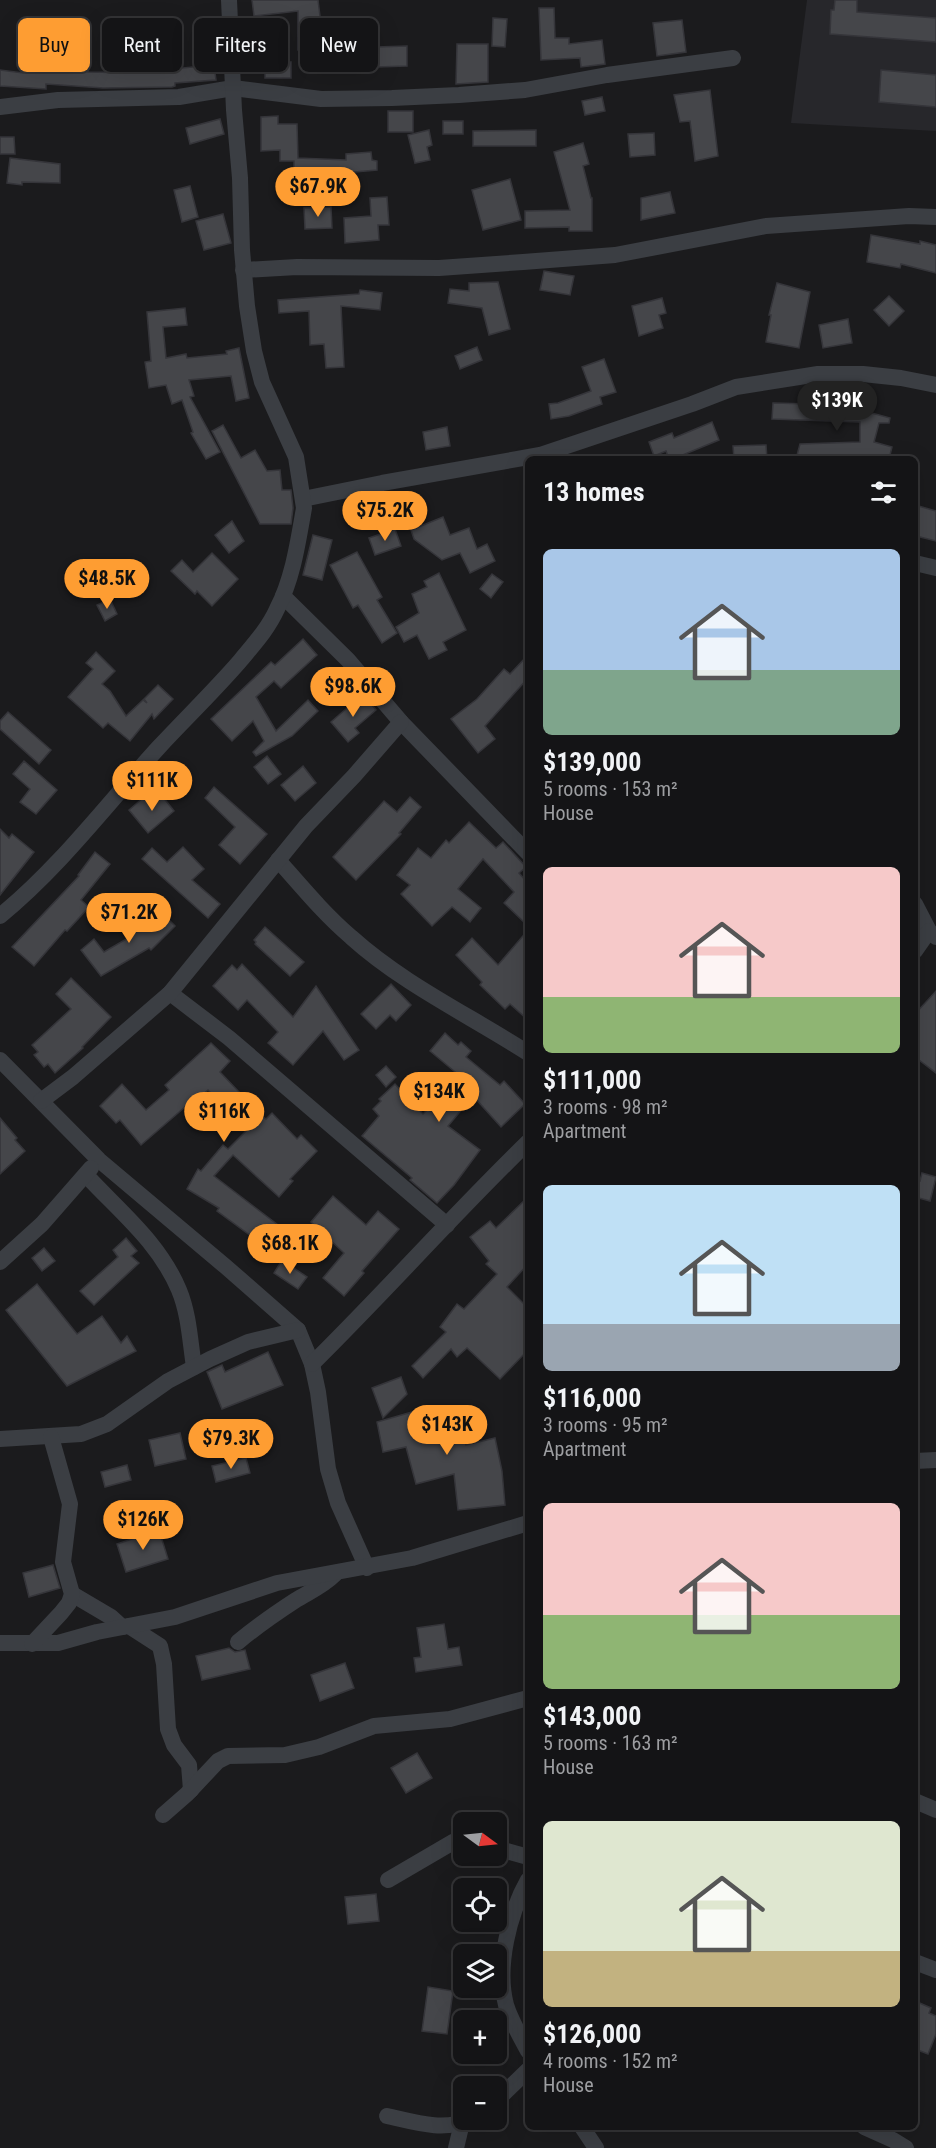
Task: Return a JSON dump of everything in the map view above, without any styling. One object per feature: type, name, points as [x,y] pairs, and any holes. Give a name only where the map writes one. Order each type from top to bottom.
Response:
[{"type":"street","points":[[0,916],[16,903],[58,859],[219,684],[268,627],[290,580],[304,508],[296,457],[262,382],[249,318],[243,270],[229,0]]},
{"type":"street","points":[[0,107],[58,100],[179,97],[233,88],[321,99],[459,95],[525,90],[629,72],[734,58]]},
{"type":"street","points":[[243,270],[297,267],[439,268],[615,255],[766,226],[909,216],[936,217]]},
{"type":"street","points":[[534,456],[692,404],[736,387],[818,374],[872,375],[936,385]]},
{"type":"street","points":[[303,499],[525,458]]},
{"type":"street","points":[[918,564],[936,568]]},
{"type":"street","points":[[283,596],[348,660],[401,722],[525,850]]},
{"type":"street","points":[[41,1101],[73,1077],[170,993],[306,826],[401,722]]},
{"type":"street","points":[[278,860],[350,937],[384,964],[525,1051]]},
{"type":"street","points":[[918,909],[933,934],[918,948]]},
{"type":"street","points":[[170,993],[238,1046],[447,1225]]},
{"type":"street","points":[[0,1060],[99,1160],[298,1330],[312,1364],[328,1469],[338,1503],[367,1568]]},
{"type":"street","points":[[312,1364],[525,1146]]},
{"type":"street","points":[[0,1262],[42,1224],[99,1160]]},
{"type":"street","points":[[86,1175],[140,1228],[167,1267],[179,1289],[184,1305],[194,1367]]},
{"type":"street","points":[[0,1439],[81,1434],[107,1424],[168,1381],[194,1367],[248,1342],[298,1330]]},
{"type":"street","points":[[32,1644],[61,1613],[72,1594],[63,1562],[70,1504],[51,1437]]},
{"type":"street","points":[[918,1461],[936,1461]]},
{"type":"street","points":[[0,1643],[58,1643],[126,1626],[175,1617],[277,1583],[336,1574],[412,1558],[525,1524]]},
{"type":"street","points":[[238,1642],[336,1574]]},
{"type":"street","points":[[72,1594],[160,1646],[164,1665],[170,1738],[189,1765],[191,1790]]},
{"type":"street","points":[[163,1815],[218,1761],[228,1756],[285,1755],[319,1747],[374,1726],[450,1719],[525,1699]]},
{"type":"street","points":[[918,1803],[936,1810]]},
{"type":"street","points":[[388,1880],[453,1842]]},
{"type":"street","points":[[507,1851],[525,1856]]},
{"type":"street","points":[[525,1886],[510,1919],[504,1980],[506,2004],[525,2046]]},
{"type":"street","points":[[918,1963],[936,1970]]},
{"type":"street","points":[[507,2090],[525,2073]]},
{"type":"street","points":[[387,2116],[444,2127],[453,2125]]},
{"type":"street","points":[[456,2148],[463,2130]]},
{"type":"street","points":[[584,2130],[596,2148]]},
{"type":"street","points":[[871,2130],[906,2148]]},
{"type":"shaded area","points":[[807,0],[936,0],[936,131],[791,123]]},
{"type":"building","points":[[252,0],[318,0],[320,18],[300,18],[300,50],[298,50],[298,11],[254,16]]},
{"type":"building","points":[[835,0],[857,0],[857,12],[936,18],[936,42],[830,34],[831,10],[834,10]]},
{"type":"building","points":[[539,8],[554,8],[555,38],[569,38],[569,44],[602,40],[605,64],[581,67],[580,58],[541,60]]},
{"type":"building","points":[[493,18],[507,19],[505,47],[492,46]]},
{"type":"building","points":[[682,20],[686,52],[657,56],[653,23]]},
{"type":"building","points":[[457,44],[488,44],[488,82],[456,84]]},
{"type":"building","points":[[407,46],[407,66],[378,67],[378,47]]},
{"type":"building","points":[[288,62],[291,62],[291,78],[265,78],[265,72],[288,72]]},
{"type":"building","points":[[194,67],[194,72],[215,72],[216,80],[175,83],[172,87],[103,88],[46,84],[46,89],[0,86],[0,70],[23,73],[182,72],[182,68]]},
{"type":"building","points":[[881,70],[936,75],[936,107],[879,102]]},
{"type":"building","points":[[710,90],[718,156],[695,161],[690,121],[680,122],[674,95]]},
{"type":"building","points":[[602,97],[605,111],[585,115],[582,101]]},
{"type":"building","points":[[388,111],[413,111],[413,132],[388,132]]},
{"type":"building","points":[[278,116],[278,124],[297,124],[298,158],[346,160],[346,154],[371,152],[372,160],[377,161],[377,170],[343,173],[294,171],[294,161],[280,161],[280,150],[261,151],[261,117]]},
{"type":"building","points":[[220,119],[224,134],[190,144],[186,128]]},
{"type":"building","points":[[443,121],[463,121],[463,134],[443,134]]},
{"type":"building","points":[[429,130],[432,145],[427,147],[430,160],[415,163],[408,135]]},
{"type":"building","points":[[536,130],[536,146],[473,146],[473,131]]},
{"type":"building","points":[[654,133],[655,155],[630,157],[628,134]]},
{"type":"building","points":[[0,137],[14,137],[15,154],[0,154]]},
{"type":"building","points":[[583,143],[589,164],[583,166],[592,198],[592,231],[569,231],[569,227],[525,228],[525,211],[570,210],[554,152]]},
{"type":"building","points":[[10,158],[60,164],[60,183],[22,182],[22,185],[7,183]]},
{"type":"building","points":[[510,179],[521,220],[483,230],[472,190]]},
{"type":"building","points":[[190,186],[198,217],[182,222],[174,190]]},
{"type":"building","points":[[670,192],[675,213],[641,220],[641,198]]},
{"type":"building","points":[[387,197],[389,225],[378,225],[379,240],[345,243],[344,218],[371,216],[370,198]]},
{"type":"building","points":[[331,207],[332,228],[305,229],[304,208]]},
{"type":"building","points":[[223,214],[231,243],[204,250],[196,221]]},
{"type":"building","points":[[871,235],[936,245],[936,273],[901,264],[900,268],[867,262]]},
{"type":"building","points":[[544,271],[574,276],[570,295],[540,290]]},
{"type":"building","points":[[498,282],[510,329],[489,335],[482,308],[448,303],[450,289],[469,291],[469,283]]},
{"type":"building","points":[[777,283],[810,292],[799,348],[766,342],[771,315],[769,315]]},
{"type":"building","points":[[360,290],[382,293],[380,310],[341,306],[344,367],[326,368],[324,344],[310,345],[309,311],[279,313],[278,300],[359,294]]},
{"type":"building","points":[[889,296],[904,311],[889,326],[874,310]]},
{"type":"building","points":[[662,298],[666,313],[659,315],[663,328],[639,336],[632,306]]},
{"type":"building","points":[[185,308],[187,325],[163,327],[166,358],[186,354],[187,358],[227,354],[226,351],[239,348],[249,398],[236,401],[231,376],[189,380],[194,396],[190,397],[220,452],[206,459],[191,433],[193,432],[182,400],[172,404],[166,385],[149,388],[145,362],[151,361],[147,312]]},
{"type":"building","points":[[848,319],[852,343],[823,348],[819,325]]},
{"type":"building","points":[[477,347],[482,360],[460,369],[455,356]]},
{"type":"building","points":[[604,359],[616,392],[600,397],[602,404],[569,416],[551,419],[549,404],[591,391],[582,367]]},
{"type":"building","points":[[773,403],[812,403],[844,411],[846,406],[890,418],[889,423],[879,423],[874,442],[892,447],[890,456],[797,456],[800,444],[860,442],[860,422],[772,419]]},
{"type":"building","points":[[712,422],[719,440],[680,456],[668,456],[666,451],[654,456],[649,442],[672,433],[674,438]]},
{"type":"building","points":[[223,425],[241,458],[255,450],[267,471],[280,470],[282,490],[291,490],[293,508],[291,524],[260,524],[212,431]]},
{"type":"building","points":[[447,427],[450,446],[426,450],[423,432]]},
{"type":"building","points":[[766,445],[767,456],[734,456],[733,446]]},
{"type":"building","points":[[918,506],[936,511],[936,541],[918,536]]},
{"type":"building","points":[[443,517],[450,535],[469,528],[477,549],[487,544],[495,561],[470,573],[460,553],[442,560],[414,539],[411,530]]},
{"type":"building","points":[[232,521],[244,541],[229,553],[215,535]]},
{"type":"building","points":[[395,529],[401,546],[375,555],[369,538]]},
{"type":"building","points":[[313,535],[332,540],[322,580],[303,575]]},
{"type":"building","points":[[357,552],[382,597],[377,600],[397,633],[382,643],[358,605],[353,608],[330,565]]},
{"type":"building","points":[[212,553],[238,579],[212,606],[197,591],[195,594],[171,571],[182,560],[193,572]]},
{"type":"building","points":[[439,573],[466,630],[443,642],[447,650],[429,659],[417,635],[404,642],[396,627],[419,613],[412,594],[427,587],[424,581]]},
{"type":"building","points":[[492,574],[503,582],[491,598],[480,589]]},
{"type":"building","points":[[110,599],[117,614],[105,621],[97,605]]},
{"type":"building","points":[[303,639],[317,655],[281,688],[274,681],[256,697],[276,731],[308,700],[318,711],[292,736],[256,756],[253,752],[264,741],[253,721],[232,741],[211,719],[271,662],[275,665]]},
{"type":"building","points":[[96,652],[115,671],[102,684],[110,691],[126,716],[143,700],[147,703],[144,699],[158,685],[173,699],[154,719],[152,714],[130,741],[108,723],[103,728],[68,697],[93,669],[86,663]]},
{"type":"building","points":[[525,658],[525,681],[485,726],[495,739],[478,753],[451,719],[477,699],[504,669],[510,674]]},
{"type":"building","points":[[363,694],[376,710],[355,728],[359,733],[348,742],[331,722]]},
{"type":"building","points":[[8,712],[51,750],[39,764],[0,729],[0,721]]},
{"type":"building","points":[[267,756],[281,774],[268,784],[254,767]]},
{"type":"building","points":[[24,761],[57,790],[36,814],[20,802],[30,789],[13,774]]},
{"type":"building","points":[[303,766],[316,783],[295,801],[281,785]]},
{"type":"building","points":[[214,787],[267,834],[240,864],[219,845],[235,827],[205,798]]},
{"type":"building","points":[[159,792],[174,811],[148,833],[129,810],[144,797],[148,802]]},
{"type":"building","points":[[410,797],[421,807],[399,833],[401,834],[356,880],[333,857],[384,801],[397,812]]},
{"type":"building","points":[[469,822],[496,848],[503,842],[525,866],[519,873],[525,880],[525,923],[504,903],[514,892],[483,859],[458,889],[481,908],[470,922],[452,907],[432,926],[401,894],[410,885],[397,875],[418,848],[431,858],[446,840],[449,843]]},
{"type":"building","points":[[0,829],[9,838],[12,834],[34,852],[0,895]]},
{"type":"building","points":[[183,847],[204,869],[192,880],[220,904],[208,918],[142,859],[152,848],[167,862]]},
{"type":"building","points":[[95,852],[110,864],[81,900],[89,907],[67,931],[65,930],[34,966],[12,947],[79,876]]},
{"type":"building","points":[[158,909],[175,926],[151,950],[149,948],[101,976],[81,950],[94,939],[104,952],[130,937]]},
{"type":"building","points":[[265,927],[304,962],[290,976],[255,944],[254,940]]},
{"type":"building","points":[[525,934],[525,1017],[510,1004],[505,1009],[480,985],[482,982],[456,955],[472,938],[498,965]]},
{"type":"building","points":[[242,964],[293,1017],[316,986],[359,1050],[344,1060],[323,1031],[293,1065],[268,1043],[278,1032],[247,1000],[238,1010],[213,986],[232,965],[237,970]]},
{"type":"building","points":[[71,978],[111,1017],[83,1048],[55,1073],[48,1064],[44,1067],[34,1055],[38,1052],[32,1045],[71,1009],[56,994]]},
{"type":"building","points":[[391,984],[411,1005],[396,1021],[390,1015],[376,1029],[361,1014]]},
{"type":"building","points":[[936,991],[936,1073],[918,1059],[918,1011]]},
{"type":"building","points":[[445,1033],[458,1045],[461,1042],[471,1051],[466,1057],[500,1085],[504,1081],[525,1104],[501,1127],[473,1096],[448,1126],[480,1150],[454,1185],[437,1203],[410,1180],[412,1178],[362,1136],[379,1116],[373,1109],[381,1101],[379,1099],[395,1084],[423,1114],[428,1109],[430,1111],[440,1101],[460,1076],[430,1051]]},
{"type":"building","points":[[211,1043],[230,1061],[220,1072],[262,1116],[266,1119],[272,1113],[297,1139],[301,1135],[317,1151],[290,1179],[293,1181],[279,1197],[233,1155],[214,1176],[295,1238],[281,1258],[217,1211],[219,1208],[187,1189],[198,1169],[201,1171],[223,1145],[228,1149],[246,1131],[208,1090],[141,1145],[120,1120],[116,1123],[100,1106],[122,1084],[146,1110],[169,1090],[165,1085]]},
{"type":"building","points":[[386,1066],[396,1077],[386,1087],[376,1075]]},
{"type":"building","points":[[0,1118],[25,1151],[0,1174]]},
{"type":"building","points":[[922,1173],[936,1177],[930,1201],[918,1198],[918,1181],[920,1181]]},
{"type":"building","points":[[333,1196],[366,1225],[378,1211],[399,1229],[362,1271],[364,1273],[344,1296],[323,1278],[344,1253],[311,1222]]},
{"type":"building","points":[[525,1200],[525,1267],[507,1287],[525,1305],[525,1353],[500,1379],[467,1348],[457,1357],[451,1349],[423,1378],[412,1366],[446,1332],[440,1327],[457,1304],[464,1309],[497,1274],[486,1264],[489,1261],[470,1237],[490,1221],[496,1228]]},
{"type":"building","points":[[126,1238],[137,1251],[131,1256],[139,1263],[94,1305],[80,1291],[118,1257],[113,1250]]},
{"type":"building","points":[[44,1248],[55,1261],[42,1271],[32,1258]]},
{"type":"building","points":[[282,1260],[307,1277],[298,1289],[274,1273]]},
{"type":"building","points":[[37,1284],[77,1334],[102,1316],[121,1343],[127,1336],[136,1351],[67,1386],[6,1310]]},
{"type":"building","points":[[268,1352],[283,1385],[222,1409],[207,1372],[222,1365],[225,1372]]},
{"type":"building","points":[[401,1377],[407,1394],[383,1418],[372,1388]]},
{"type":"building","points":[[426,1408],[429,1418],[448,1408],[466,1445],[495,1438],[502,1471],[505,1505],[458,1510],[454,1474],[416,1484],[406,1447],[383,1452],[377,1422]]},
{"type":"building","points":[[180,1433],[186,1459],[155,1466],[149,1440]]},
{"type":"building","points":[[246,1458],[250,1473],[216,1482],[212,1466]]},
{"type":"building","points":[[127,1465],[131,1480],[105,1487],[101,1472]]},
{"type":"building","points":[[159,1530],[168,1559],[126,1572],[117,1544]]},
{"type":"building","points":[[53,1565],[60,1588],[29,1597],[23,1573]]},
{"type":"building","points":[[444,1624],[448,1649],[459,1647],[462,1665],[416,1672],[414,1658],[421,1657],[417,1628]]},
{"type":"building","points":[[229,1648],[235,1652],[245,1650],[250,1669],[202,1680],[196,1656]]},
{"type":"building","points":[[345,1663],[354,1688],[320,1701],[311,1675]]},
{"type":"building","points":[[417,1753],[432,1778],[406,1793],[391,1768]]},
{"type":"building","points":[[376,1894],[379,1921],[348,1924],[345,1897]]},
{"type":"building","points":[[428,1987],[453,1991],[447,2034],[422,2031]]},
{"type":"building","points":[[918,2002],[931,2008],[929,2013],[936,2016],[936,2034],[928,2054],[918,2050]]}]
